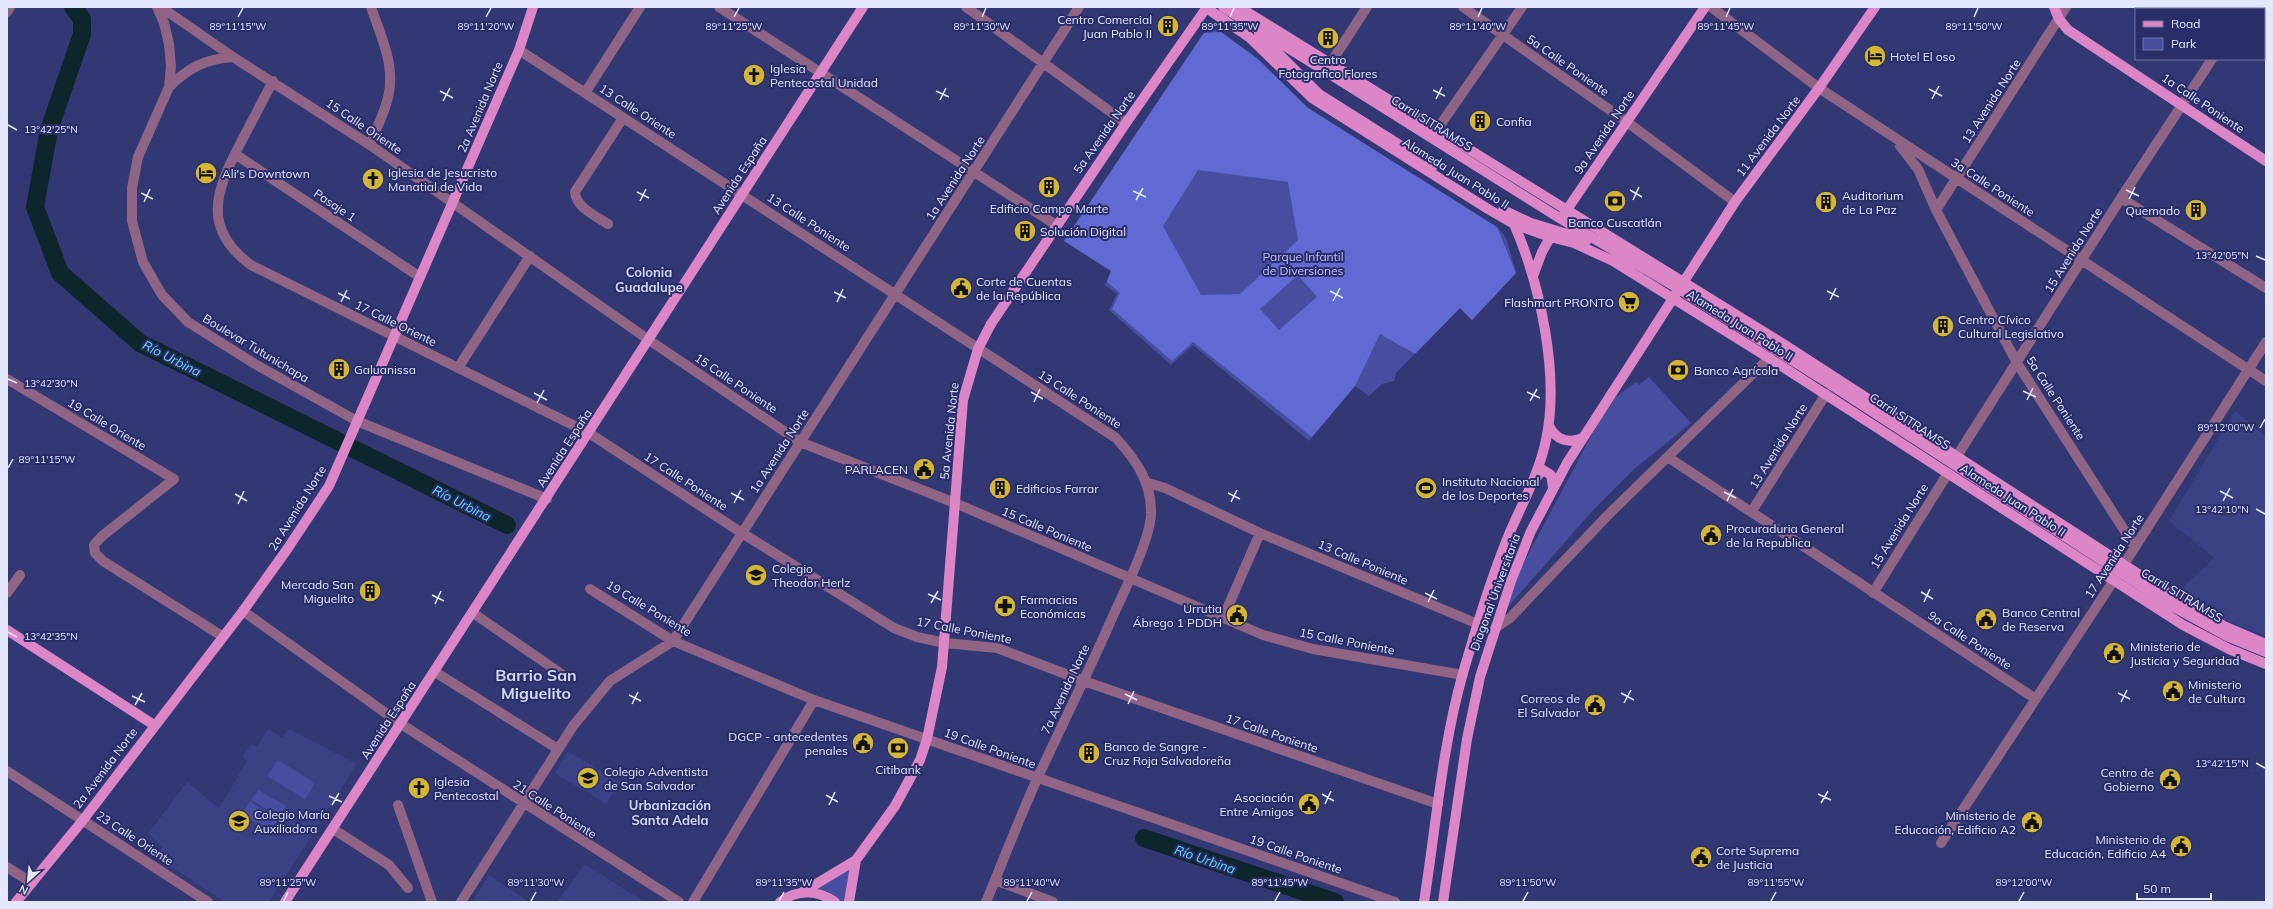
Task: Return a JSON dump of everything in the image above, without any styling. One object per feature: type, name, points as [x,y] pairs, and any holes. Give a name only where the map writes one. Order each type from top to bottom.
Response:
[{"type":"main road","name":"2a Avenida Norte","points":[[16,902],[83,820],[222,636],[243,611],[288,548],[329,486],[519,50],[533,7]]},
{"type":"main road","name":"Avenida España","points":[[285,902],[547,499],[863,7]]},
{"type":"main road","name":"Alameda Juan Pablo II","points":[[1206,7],[1249,37],[1312,98],[1514,224],[1552,234],[1679,290],[1769,358],[1948,473],[2119,572],[2224,626],[2266,644]]},
{"type":"main road","name":"5a Avenida Norte","points":[[780,902],[800,893],[856,860],[895,806],[914,772],[927,739],[942,667],[963,400],[974,357],[991,324],[1056,225],[1206,7]]},
{"type":"main road","name":"Carril SITRAMSS","points":[[1223,7],[1564,215],[1603,244],[1834,386],[2119,572],[2199,622],[2266,652]]},
{"type":"main road","name":"Alameda Juan Pablo II","points":[[1239,7],[1436,131],[1679,290],[1957,456],[2119,572],[2189,628],[2229,650],[2266,664]]},
{"type":"main road","name":"9a Avenida Norte","points":[[1533,276],[1552,234],[1564,215],[1705,7]]},
{"type":"main road","name":"11 Avenida Norte","points":[[1679,290],[1735,202],[1819,88],[1875,7]]},
{"type":"main road","name":"1a Calle Poniente","points":[[2054,7],[2059,19],[2068,30],[2266,161]]},
{"type":"main road","name":"Carril SITRAMSS","points":[[1248,23],[1319,94],[1500,209],[1552,234],[1603,244]]},
{"type":"main road","name":"Diagonal Universitaria","points":[[1424,902],[1438,804],[1462,675],[1510,532],[1534,479],[1549,426],[1552,382],[1548,355],[1533,276],[1514,224]]},
{"type":"main road","name":"Diagonal Universitaria","points":[[1443,902],[1467,739],[1480,677],[1495,628],[1517,566],[1553,487],[1679,290]]},
{"type":"main road","points":[[1549,426],[1557,437],[1563,440],[1570,441],[1583,438]]},
{"type":"main road","points":[[1534,479],[1543,470],[1547,471],[1551,475],[1553,487]]},
{"type":"main road","points":[[7,630],[154,725]]},
{"type":"main road","name":"5a Avenida Norte","points":[[849,902],[856,860]]},
{"type":"main road","points":[[800,893],[816,893],[835,902]]},
{"type":"street","points":[[7,12],[10,7]]},
{"type":"street","name":"Boulevar Tutunichapa","points":[[157,7],[164,23],[169,44],[171,66],[169,88]]},
{"type":"street","name":"15 Calle Oriente","points":[[161,7],[233,57],[273,81],[454,202],[649,340]]},
{"type":"street","points":[[370,145],[384,108],[390,84],[386,53],[371,7]]},
{"type":"street","points":[[585,93],[640,7]]},
{"type":"street","points":[[719,7],[975,171],[1056,225]]},
{"type":"street","points":[[966,7],[1043,65],[1126,123]]},
{"type":"street","name":"1a Avenida Norte","points":[[461,902],[573,726],[610,681],[673,641],[1079,7]]},
{"type":"street","points":[[1330,64],[1367,7]]},
{"type":"street","name":"5a Calle Poniente","points":[[1463,7],[1627,122],[1735,202]]},
{"type":"street","points":[[1436,131],[1522,7]]},
{"type":"street","name":"3a Calle Poniente","points":[[1711,7],[1819,88],[1890,136],[2266,381]]},
{"type":"street","name":"13 Avenida Norte","points":[[1936,210],[2066,7]]},
{"type":"street","name":"13 Calle Oriente","points":[[519,50],[743,194]]},
{"type":"street","name":"Boulevar Tutunichapa","points":[[233,57],[214,58],[197,64],[181,74],[169,88],[138,157],[132,188],[132,221],[143,262],[162,295],[188,322],[255,364],[357,422],[547,499]]},
{"type":"street","name":"15 Avenida Norte","points":[[1957,456],[2121,198],[2211,60]]},
{"type":"street","name":"17 Calle Oriente","points":[[273,81],[235,154],[219,191],[217,206],[218,220],[224,239],[237,254],[267,275],[395,336],[589,433]]},
{"type":"street","points":[[608,224],[579,205],[575,199],[575,192],[623,118]]},
{"type":"street","name":"5a Calle Poniente","points":[[1890,136],[1918,169],[1936,210],[2017,363],[2135,547]]},
{"type":"street","name":"Pasaje 1","points":[[235,154],[420,277]]},
{"type":"street","name":"13 Calle Poniente","points":[[743,194],[1116,438],[1141,468],[1148,483],[1165,488],[1260,533],[1478,624]]},
{"type":"street","points":[[2121,198],[2266,288]]},
{"type":"street","points":[[458,368],[530,256]]},
{"type":"street","name":"15 Calle Poniente","points":[[649,340],[800,442],[955,503],[1263,635],[1312,649],[1462,675]]},
{"type":"street","name":"17 Avenida Norte","points":[[1941,843],[2119,572],[2266,342]]},
{"type":"street","points":[[1495,628],[1510,618],[1609,514],[1669,458],[1769,358]]},
{"type":"street","name":"19 Calle Oriente","points":[[7,379],[174,479],[101,536],[94,545],[95,553],[103,561],[222,636]]},
{"type":"street","name":"13 Avenida Norte","points":[[1752,511],[1826,394]]},
{"type":"street","name":"17 Calle Poniente","points":[[589,433],[742,534],[894,628],[917,637],[945,643],[997,648],[1084,681],[1438,804]]},
{"type":"street","name":"9a Calle Poniente","points":[[1669,458],[1752,511],[1873,593],[2036,699]]},
{"type":"street","name":"15 Avenida Norte","points":[[1873,593],[1948,473]]},
{"type":"street","name":"7a Avenida Norte","points":[[986,902],[1037,780],[1130,579],[1147,532],[1150,516],[1148,483]]},
{"type":"street","points":[[1222,618],[1260,533]]},
{"type":"street","points":[[7,592],[20,575]]},
{"type":"street","name":"19 Calle Poniente","points":[[590,589],[673,641],[814,700],[927,739],[1037,780],[1395,902]]},
{"type":"street","name":"21 Calle Poniente","points":[[243,611],[401,724],[523,804],[678,902]]},
{"type":"street","points":[[473,613],[563,675]]},
{"type":"street","points":[[435,672],[558,749]]},
{"type":"street","points":[[693,902],[814,700]]},
{"type":"street","name":"23 Calle Oriente","points":[[7,770],[208,902]]},
{"type":"street","points":[[398,805],[432,902]]},
{"type":"street","points":[[333,829],[389,865],[408,888]]},
{"type":"street","points":[[7,867],[32,883]]},
{"type":"street","points":[[995,880],[1052,902]]},
{"type":"shaded area","points":[[2235,411],[2266,437],[2266,636],[2220,618],[2178,592],[2214,558],[2169,521]]},
{"type":"shaded area","name":"Colegio María Auxiliadora","points":[[268,729],[282,738],[289,729],[357,764],[269,902],[225,902],[153,855],[163,847],[148,834],[187,782],[219,808],[247,761],[242,757],[251,744],[257,747]]},
{"type":"shaded area","name":"Colegio Adventista de San Salvador","points":[[568,751],[620,783],[606,804],[555,773]]},
{"type":"shaded area","points":[[585,864],[644,902],[557,902]]},
{"type":"shaded area","points":[[489,875],[529,902],[472,902]]},
{"type":"green space","name":"Parque Infantil de Diversiones","points":[[1216,30],[1251,53],[1308,108],[1499,229],[1506,238],[1516,273],[1472,320],[1460,308],[1396,373],[1394,381],[1382,384],[1369,396],[1355,386],[1309,441],[1193,345],[1171,365],[1109,310],[1117,294],[1105,285],[1111,271],[1064,241],[1202,35],[1209,31]]},
{"type":"green space","name":"Parque Infantil de Diversiones","points":[[1221,32],[1259,60],[1308,108],[1497,227],[1516,273],[1472,320],[1460,308],[1415,354],[1380,334],[1355,386],[1312,437],[1193,342],[1172,361],[1112,309],[1120,293],[1107,282],[1111,271],[1064,241],[1204,33]],"holes":[[[1198,170],[1288,182],[1298,240],[1240,294],[1201,295],[1163,226]],[[1298,275],[1317,297],[1279,330],[1260,309]]]},
{"type":"green space","points":[[1649,377],[1691,423],[1633,470],[1594,509],[1505,610],[1516,577],[1596,427],[1616,397],[1636,382],[1639,385]]},
{"type":"green space","points":[[278,760],[315,783],[305,799],[267,776]]},
{"type":"green space","points":[[258,790],[286,806],[280,817],[251,800]]},
{"type":"green space","points":[[250,801],[282,822],[274,835],[242,814]]},
{"type":"green space","points":[[851,865],[847,902],[840,902],[817,889]]},
{"type":"waterway","name":"Río Urbina","points":[[73,7],[82,19],[82,34],[49,130],[35,207],[60,273],[140,343],[507,525]]},
{"type":"waterway","name":"Río Urbina","points":[[1144,838],[1335,902]]},
{"type":"place","name":"Centro Comercial Juan Pablo II","points":[[1168,26]]},
{"type":"place","name":"Centro Fotografico Flores","points":[[1328,38]]},
{"type":"place","name":"Hotel El oso","points":[[1875,56]]},
{"type":"place","name":"Iglesia Pentecostal Unidad","points":[[754,75]]},
{"type":"place","name":"Confia","points":[[1480,121]]},
{"type":"place","name":"Ali's Downtown","points":[[206,173]]},
{"type":"place","name":"Iglesia de Jesucristo Manatial de Vida","points":[[373,179]]},
{"type":"place","name":"Edificio Campo Marte","points":[[1049,187]]},
{"type":"place","name":"Banco Cuscatlán","points":[[1615,201]]},
{"type":"place","name":"Auditorium de La Paz","points":[[1826,202]]},
{"type":"place","name":"Quemado","points":[[2196,210]]},
{"type":"place","name":"Solución Digital","points":[[1025,231]]},
{"type":"place","name":"Corte de Cuentas de la República","points":[[961,288]]},
{"type":"place","name":"Flashmart PRONTO","points":[[1629,302]]},
{"type":"place","name":"Centro Cívico Cultural Legislativo","points":[[1943,326]]},
{"type":"place","name":"Galuanissa","points":[[339,369]]},
{"type":"place","name":"Banco Agrícola","points":[[1678,370]]},
{"type":"place","name":"PARLACEN","points":[[924,469]]},
{"type":"place","name":"Edificios Farrar","points":[[1000,488]]},
{"type":"place","name":"Instituto Nacional de los Deportes","points":[[1426,488]]},
{"type":"place","name":"Procuraduria General de la Republica","points":[[1711,535]]},
{"type":"place","name":"Colegio Theodor Herlz","points":[[756,575]]},
{"type":"place","name":"Mercado San Miguelito","points":[[370,591]]},
{"type":"place","name":"Farmacias Económicas","points":[[1005,606]]},
{"type":"place","name":"Urrutia Ábrego 1 PDDH","points":[[1237,615]]},
{"type":"place","name":"Banco Central de Reserva","points":[[1986,619]]},
{"type":"place","name":"Ministerio de Justicia y Seguridad","points":[[2114,653]]},
{"type":"place","name":"Ministerio de Cultura","points":[[2173,691]]},
{"type":"place","name":"Correos de El Salvador","points":[[1595,705]]},
{"type":"place","name":"DGCP - antecedentes penales","points":[[863,743]]},
{"type":"place","name":"Citibank","points":[[898,748]]},
{"type":"place","name":"Banco de Sangre - Cruz Roja Salvadoreña","points":[[1089,753]]},
{"type":"place","name":"Colegio Adventista de San Salvador","points":[[588,778]]},
{"type":"place","name":"Centro de Gobierno","points":[[2170,779]]},
{"type":"place","name":"Iglesia Pentecostal","points":[[419,788]]},
{"type":"place","name":"Asociación Entre Amigos","points":[[1309,804]]},
{"type":"place","name":"Colegio María Auxiliadora","points":[[239,821]]},
{"type":"place","name":"Ministerio de Educación, Edificio A2","points":[[2032,822]]},
{"type":"place","name":"Ministerio de Educación, Edificio A4","points":[[2181,846]]},
{"type":"place","name":"Corte Suprema de Justicia","points":[[1701,857]]},
{"type":"district","name":"Colonia Guadalupe","points":[[649,280]]},
{"type":"district","name":"Barrio San Miguelito","points":[[536,684]]},
{"type":"district","name":"Urbanización Santa Adela","points":[[670,812]]}]
